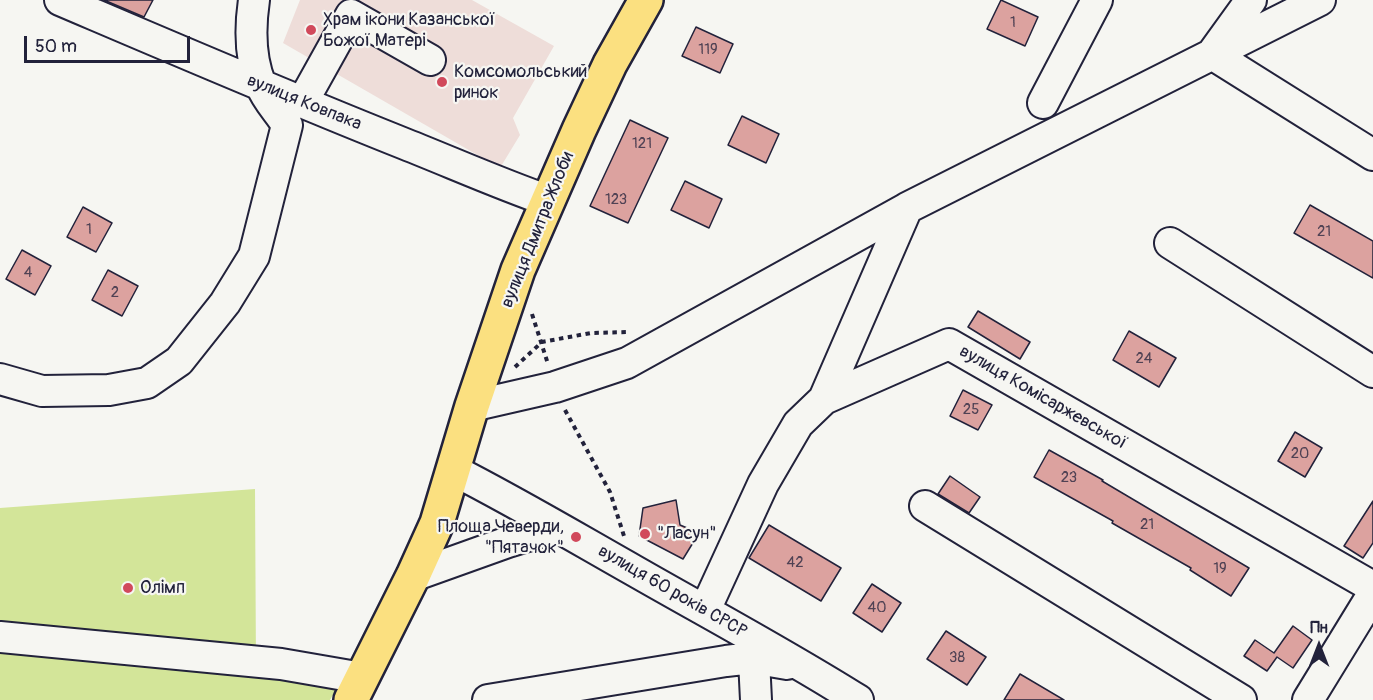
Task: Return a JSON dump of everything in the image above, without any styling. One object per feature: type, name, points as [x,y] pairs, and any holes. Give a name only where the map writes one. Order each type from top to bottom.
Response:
[{"type":"main road","name":"вулиця Дмитра Жлоби","points":[[357,689],[437,523],[472,406],[518,270],[610,64],[646,0]]},
{"type":"street","name":"вулиця Ковпака","points":[[60,0],[261,87],[500,184],[549,201]]},
{"type":"street","points":[[0,379],[42,391],[110,390],[147,383],[179,361],[225,303],[254,256],[287,124],[261,87],[254,60],[251,20],[254,0]]},
{"type":"street","points":[[1043,103],[1097,0]]},
{"type":"street","points":[[472,406],[555,387],[627,363],[908,208],[1320,0]]},
{"type":"street","points":[[1212,54],[1248,4]]},
{"type":"street","points":[[302,103],[351,15],[430,60]]},
{"type":"street","points":[[1212,54],[1373,155]]},
{"type":"street","points":[[824,399],[908,208]]},
{"type":"street","points":[[1170,243],[1373,372]]},
{"type":"street","name":"вулиця Комісаржевської","points":[[705,610],[763,484],[798,424],[824,399],[949,344],[1373,587]]},
{"type":"street","name":"вулиця 60 років СРСР","points":[[453,470],[705,610],[753,648],[805,666],[858,700]]},
{"type":"street","points":[[924,506],[1241,700]]},
{"type":"street","points":[[413,576],[557,527]]},
{"type":"street","points":[[1308,700],[1373,594]]},
{"type":"street","points":[[0,637],[281,664],[357,689]]},
{"type":"street","points":[[488,700],[753,648],[756,700]]},
{"type":"path","points":[[532,311],[555,387],[610,492],[635,571]]},
{"type":"shaded area","name":"Комсомольський ринок","points":[[300,0],[472,0],[554,46],[513,118],[520,135],[500,168],[283,43]]},
{"type":"green space","name":"Олімп","points":[[255,489],[256,669],[337,688],[330,700],[0,700],[0,508]]},
{"type":"building","points":[[104,0],[153,0],[144,17]]},
{"type":"building","points":[[1001,0],[1038,17],[1025,46],[987,29]]},
{"type":"building","points":[[696,27],[733,44],[720,73],[682,56]]},
{"type":"building","points":[[742,116],[779,134],[766,163],[728,145]]},
{"type":"building","points":[[630,120],[668,138],[628,223],[590,206]]},
{"type":"building","points":[[685,181],[722,199],[709,228],[671,210]]},
{"type":"building","points":[[1310,205],[1373,241],[1373,278],[1294,233]]},
{"type":"building","points":[[83,207],[112,223],[96,252],[67,237]]},
{"type":"building","points":[[22,250],[51,266],[35,295],[6,279]]},
{"type":"building","points":[[108,270],[138,286],[122,316],[92,300]]},
{"type":"building","points":[[978,311],[1030,342],[1020,359],[968,327]]},
{"type":"building","points":[[1129,331],[1176,358],[1159,387],[1113,360]]},
{"type":"building","points":[[963,390],[992,405],[978,430],[950,416]]},
{"type":"building","points":[[1295,432],[1322,448],[1305,477],[1278,461]]},
{"type":"building","points":[[1049,450],[1249,568],[1231,596],[1190,570],[1191,568],[1034,477]]},
{"type":"building","points":[[950,476],[980,497],[969,513],[938,494]]},
{"type":"building","points":[[676,500],[680,525],[699,533],[683,559],[639,536],[643,508]]},
{"type":"building","points":[[1373,501],[1373,543],[1363,558],[1344,546]]},
{"type":"building","points":[[769,525],[841,568],[821,601],[749,558]]},
{"type":"building","points":[[872,584],[901,603],[882,632],[853,613]]},
{"type":"building","points":[[1293,626],[1312,640],[1293,668],[1277,657],[1267,671],[1244,656],[1255,640],[1274,653]]},
{"type":"building","points":[[946,631],[986,657],[967,685],[927,659]]},
{"type":"building","points":[[1020,674],[1064,700],[1004,700]]},
{"type":"place","name":"Храм ікони Казанської Божої Матері","points":[[311,30]]},
{"type":"place","name":"Комсомольський ринок","points":[[442,82]]},
{"type":"place","name":"\"Ласун\"","points":[[645,534]]},
{"type":"place","name":"Площа Чеверди, \"Пятачок\"","points":[[576,537]]},
{"type":"place","name":"Олімп","points":[[128,588]]}]
